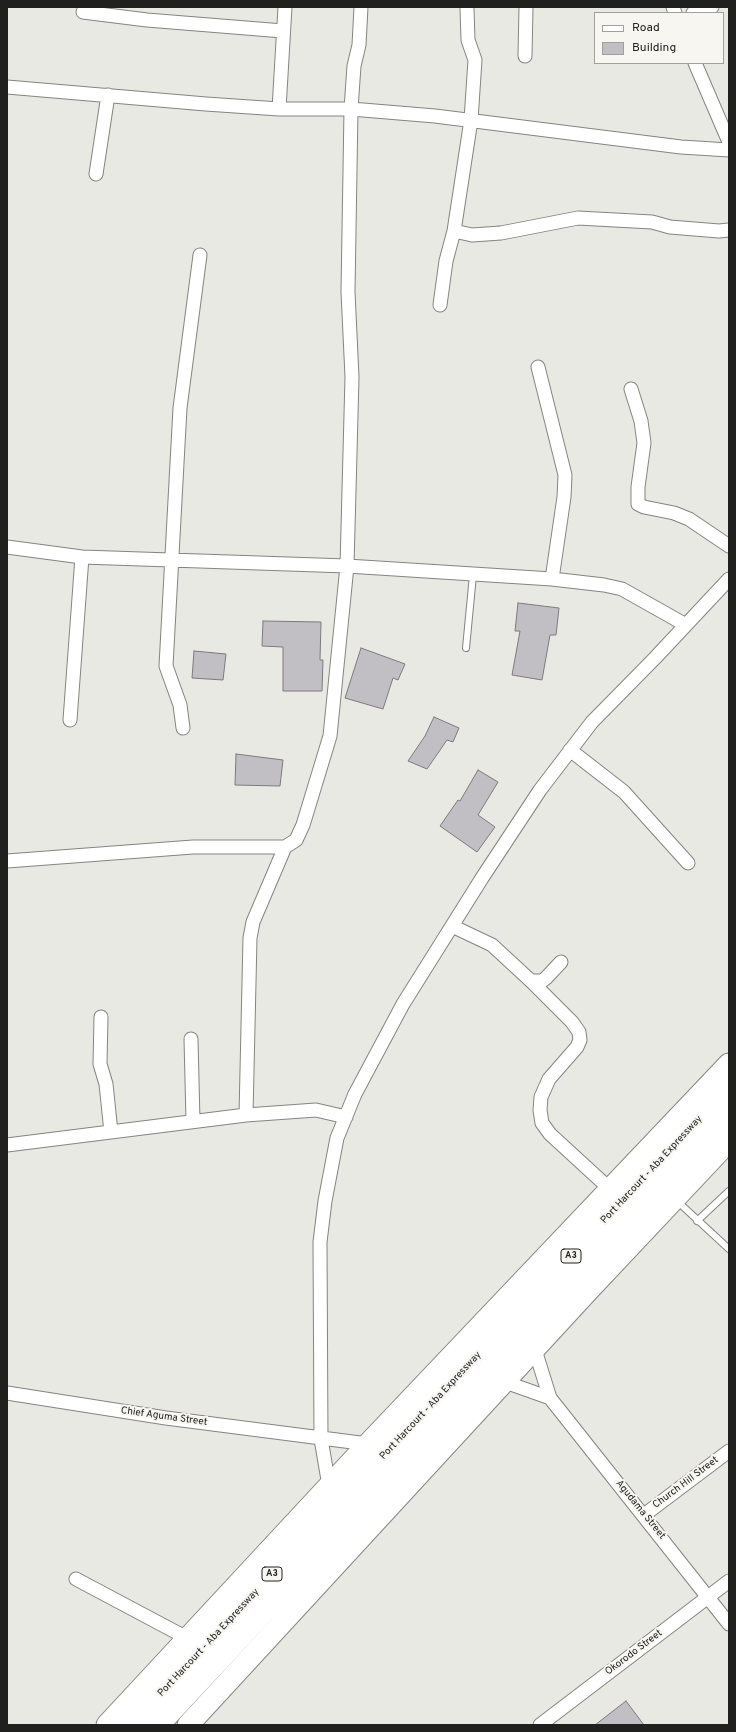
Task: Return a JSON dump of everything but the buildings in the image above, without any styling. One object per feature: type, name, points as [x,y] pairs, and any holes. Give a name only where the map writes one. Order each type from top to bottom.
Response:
[{"type":"highway","name":"Port Harcourt - Aba Expressway","points":[[158,1725],[729,1088]]},
{"type":"highway","name":"Port Harcourt - Aba Expressway","points":[[133,1725],[729,1114]]},
{"type":"main road","points":[[107,1725],[368,1444],[611,1190],[729,1064]]},
{"type":"main road","points":[[188,1725],[729,1141]]},
{"type":"street","points":[[279,109],[285,7]]},
{"type":"street","points":[[246,1115],[250,938],[253,922],[286,847],[296,840],[303,826],[330,736],[347,566],[352,377],[348,292],[351,109],[354,66],[359,45],[361,7]]},
{"type":"street","points":[[525,56],[526,7]]},
{"type":"street","points":[[696,12],[712,7]]},
{"type":"street","points":[[440,305],[446,261],[454,231],[471,120],[475,60],[468,40],[467,9]]},
{"type":"street","points":[[83,12],[147,20],[283,31]]},
{"type":"street","points":[[695,64],[729,142]]},
{"type":"street","points":[[7,87],[279,109],[351,109],[471,120],[681,147],[729,150]]},
{"type":"street","points":[[96,174],[108,95]]},
{"type":"street","points":[[454,231],[472,235],[502,233],[578,218],[652,222],[670,227],[719,231],[729,230]]},
{"type":"street","points":[[183,728],[180,705],[166,666],[180,408],[200,255]]},
{"type":"street","points":[[538,367],[564,475],[564,497],[552,579]]},
{"type":"street","points":[[631,389],[641,421],[644,443],[638,486],[638,504],[644,507],[681,515],[690,519],[729,546]]},
{"type":"street","points":[[7,547],[82,557],[347,566],[552,579],[604,585],[622,589],[686,625]]},
{"type":"street","points":[[70,720],[82,557]]},
{"type":"street","points":[[329,1486],[321,1439],[320,1242],[324,1201],[337,1138],[355,1094],[403,1004],[540,790],[592,722],[729,579]]},
{"type":"street","points":[[570,750],[624,792],[688,863]]},
{"type":"street","points":[[7,861],[193,847],[286,847]]},
{"type":"street","points":[[452,926],[492,945],[531,981],[572,1022],[579,1032],[580,1040],[577,1047],[549,1079],[541,1097],[540,1110],[542,1123],[550,1134],[611,1190]]},
{"type":"street","points":[[531,981],[542,981],[561,962]]},
{"type":"street","points":[[101,1017],[100,1064],[106,1084],[112,1132]]},
{"type":"street","points":[[191,1039],[193,1122]]},
{"type":"street","points":[[7,1145],[246,1115],[316,1110],[346,1117]]},
{"type":"street","points":[[535,1350],[550,1398]]},
{"type":"street","points":[[505,1382],[550,1398]]},
{"type":"street","name":"Chief Aguma Street","points":[[7,1393],[321,1439],[368,1444]]},
{"type":"street","name":"Agudama Street","points":[[550,1398],[729,1624]]},
{"type":"street","name":"Church Hill Street","points":[[644,1515],[729,1451]]},
{"type":"street","points":[[76,1579],[187,1638]]},
{"type":"street","name":"Okorodo Street","points":[[540,1725],[729,1581]]},
{"type":"lane","points":[[466,648],[473,575]]},
{"type":"lane","points":[[697,1221],[729,1190]]},
{"type":"lane","points":[[674,1199],[729,1250]]}]
